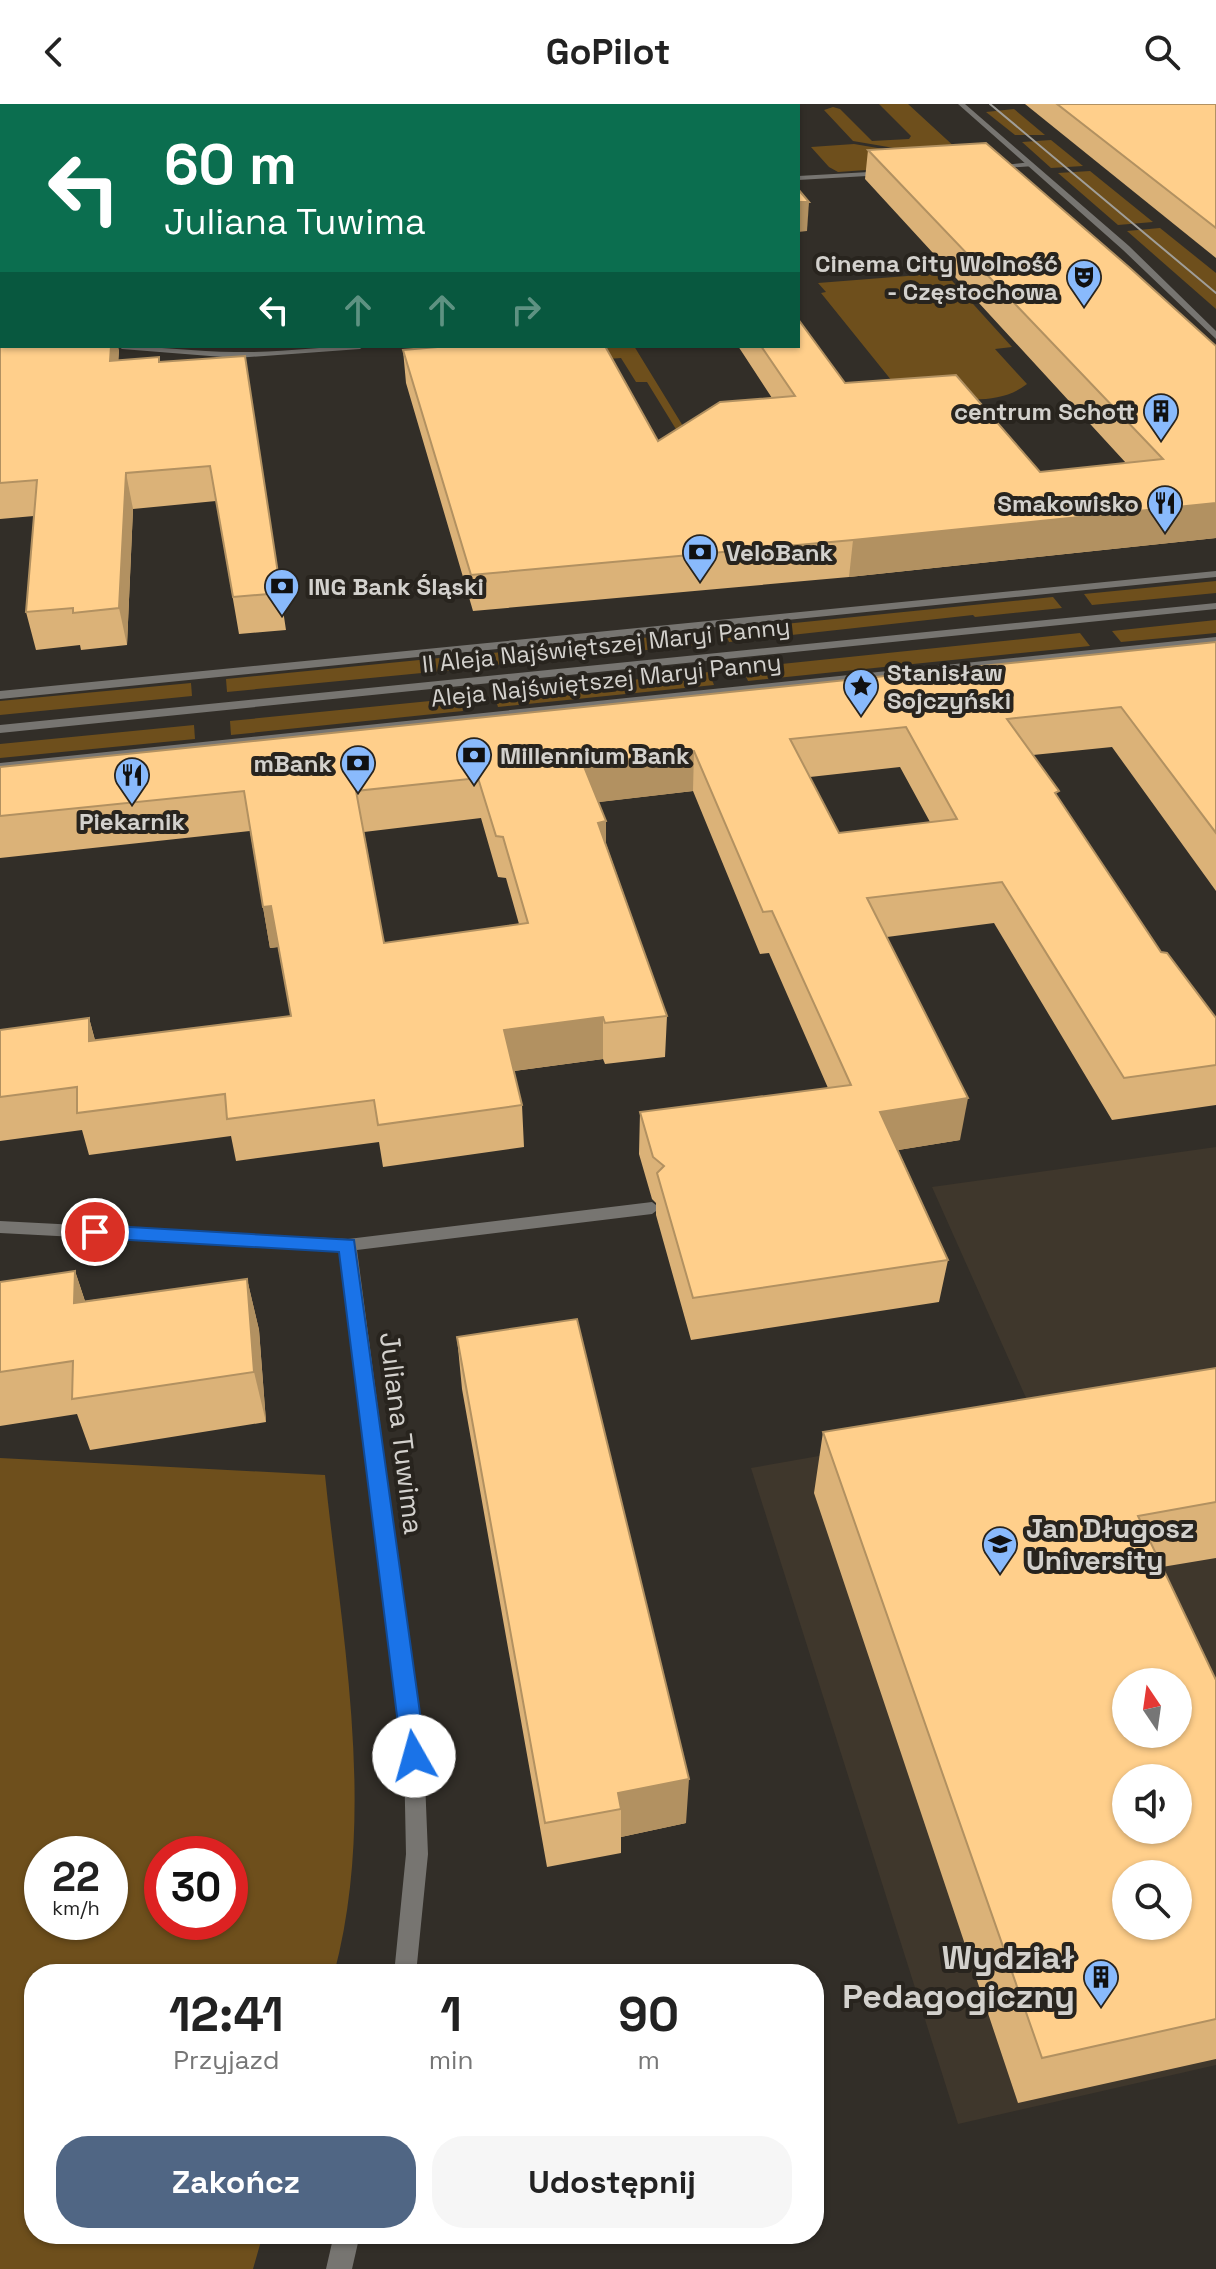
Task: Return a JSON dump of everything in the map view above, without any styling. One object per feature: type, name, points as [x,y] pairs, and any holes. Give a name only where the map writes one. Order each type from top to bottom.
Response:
[{"type":"street","points":[[961,104],[1126,248],[1216,336]]},
{"type":"street","points":[[977,168],[1031,164]]},
{"type":"street","points":[[800,178],[891,173]]},
{"type":"street","points":[[147,348],[235,355],[332,348]]},
{"type":"street","name":"Aleja Najświętszej Maryi Panny","points":[[0,695],[1216,574]]},
{"type":"street","name":"II Aleja Najświętszej Maryi Panny","points":[[0,729],[1216,606]]},
{"type":"street","name":"Aleja Najświętszej Maryi Panny","points":[[0,767],[1216,640]]},
{"type":"street","points":[[0,1227],[348,1245],[652,1208]]},
{"type":"street","name":"Juliana Tuwima","points":[[348,1245],[414,1756],[417,1854],[406,1964]]},
{"type":"street","points":[[339,2269],[345,2244]]},
{"type":"shaded area","points":[[879,104],[908,104],[970,161],[853,141],[824,110],[833,107],[840,109],[872,141],[909,139],[911,136]]},
{"type":"shaded area","points":[[1014,109],[1045,135],[1015,135],[986,112]]},
{"type":"shaded area","points":[[1051,140],[1083,166],[1051,168],[1022,142]]},
{"type":"shaded area","points":[[854,144],[967,163],[838,172],[829,167],[811,147]]},
{"type":"shaded area","points":[[1090,171],[1153,222],[1118,225],[1058,173]]},
{"type":"shaded area","points":[[1160,228],[1216,273],[1216,309],[1127,231]]},
{"type":"shaded area","points":[[945,273],[1012,347],[995,349],[1027,384],[998,397],[982,399],[900,391],[821,293],[826,292],[818,283]]},
{"type":"shaded area","points":[[584,348],[635,348],[686,431],[682,439],[647,382],[636,382],[621,358],[593,360]]},
{"type":"shaded area","points":[[1216,581],[1216,593],[1092,605],[1084,594]]},
{"type":"shaded area","points":[[1053,597],[1062,608],[729,642],[724,630]]},
{"type":"shaded area","points":[[1216,620],[1216,633],[1121,642],[1112,631]]},
{"type":"shaded area","points":[[692,633],[697,645],[485,666],[482,654]]},
{"type":"shaded area","points":[[1080,633],[1090,646],[748,681],[742,668]]},
{"type":"shaded area","points":[[450,657],[453,670],[227,692],[226,679]]},
{"type":"shaded area","points":[[709,672],[714,685],[498,707],[494,694]]},
{"type":"shaded area","points":[[191,683],[192,696],[0,715],[0,701]]},
{"type":"shaded area","points":[[460,698],[463,711],[231,735],[230,721]]},
{"type":"shaded area","points":[[194,725],[195,739],[0,758],[0,744]]},
{"type":"shaded area","name":"Jan Długosz University","points":[[1216,1147],[1216,2065],[958,2124],[751,1468],[1035,1418],[932,1187]]},
{"type":"shaded area","points":[[0,1458],[325,1475],[347,1662],[355,1788],[347,1913],[336,1964],[24,1964],[24,2244],[260,2244],[253,2269],[0,2269]]},
{"type":"building","points":[[1057,104],[1216,104],[1216,228]]},
{"type":"building","points":[[986,143],[1216,346],[1216,503],[471,575],[403,350],[606,348],[658,441],[720,402],[795,396],[762,348],[800,348],[800,322],[845,383],[956,375],[1040,472],[1163,459],[868,150]]},
{"type":"building","points":[[800,191],[809,202],[800,202]]},
{"type":"building","points":[[0,348],[111,348],[110,361],[159,357],[159,362],[245,356],[281,593],[233,597],[210,466],[126,473],[119,608],[73,613],[73,608],[26,612],[37,480],[0,483]]},
{"type":"building","points":[[1216,642],[1216,833],[1121,707],[1007,719],[1059,791],[1055,793],[1161,952],[1167,953],[1216,1018],[1216,1065],[1124,1078],[1002,882],[867,898],[968,1098],[880,1112],[948,1260],[693,1298],[657,1173],[664,1166],[653,1157],[640,1112],[851,1085],[772,911],[763,912],[694,751],[583,764],[606,821],[598,823],[667,1016],[605,1023],[603,1017],[504,1030],[522,1105],[378,1125],[374,1100],[227,1119],[225,1094],[77,1113],[77,1087],[0,1097],[0,1030],[89,1018],[89,1041],[291,1016],[271,906],[263,907],[244,791],[0,816],[0,767]],"holes":[[[906,727],[957,819],[839,833],[790,739]],[[478,778],[496,836],[503,837],[528,923],[384,943],[356,791]]]},
{"type":"building","points":[[75,1271],[74,1303],[247,1279],[254,1372],[72,1399],[73,1361],[0,1372],[0,1282]]},
{"type":"building","points":[[577,1319],[689,1779],[618,1793],[621,1809],[545,1823],[457,1337]]},
{"type":"building","points":[[1216,1368],[1216,1502],[1138,1516],[1216,1680],[1216,2019],[1042,2058],[823,1432]]},
{"type":"tram line","points":[[990,104],[1216,293]]},
{"type":"place","name":"Cinema City Wolność - Częstochowa","points":[[1084,308]]},
{"type":"place","name":"centrum Schott","points":[[1161,442]]},
{"type":"place","name":"Smakowisko","points":[[1165,534]]},
{"type":"place","name":"VeloBank","points":[[700,583]]},
{"type":"place","name":"ING Bank Śląski","points":[[282,617]]},
{"type":"place","name":"Stanisław Sojczyński","points":[[861,717]]},
{"type":"place","name":"Millennium Bank","points":[[474,786]]},
{"type":"place","name":"mBank","points":[[358,794]]},
{"type":"place","name":"Piekarnik","points":[[132,806]]},
{"type":"place","name":"Jan Długosz University","points":[[1000,1575]]},
{"type":"place","name":"Wydział Pedagogiczny","points":[[1101,2008]]},
{"type":"route","points":[[95,1232],[348,1245],[414,1756]]}]
